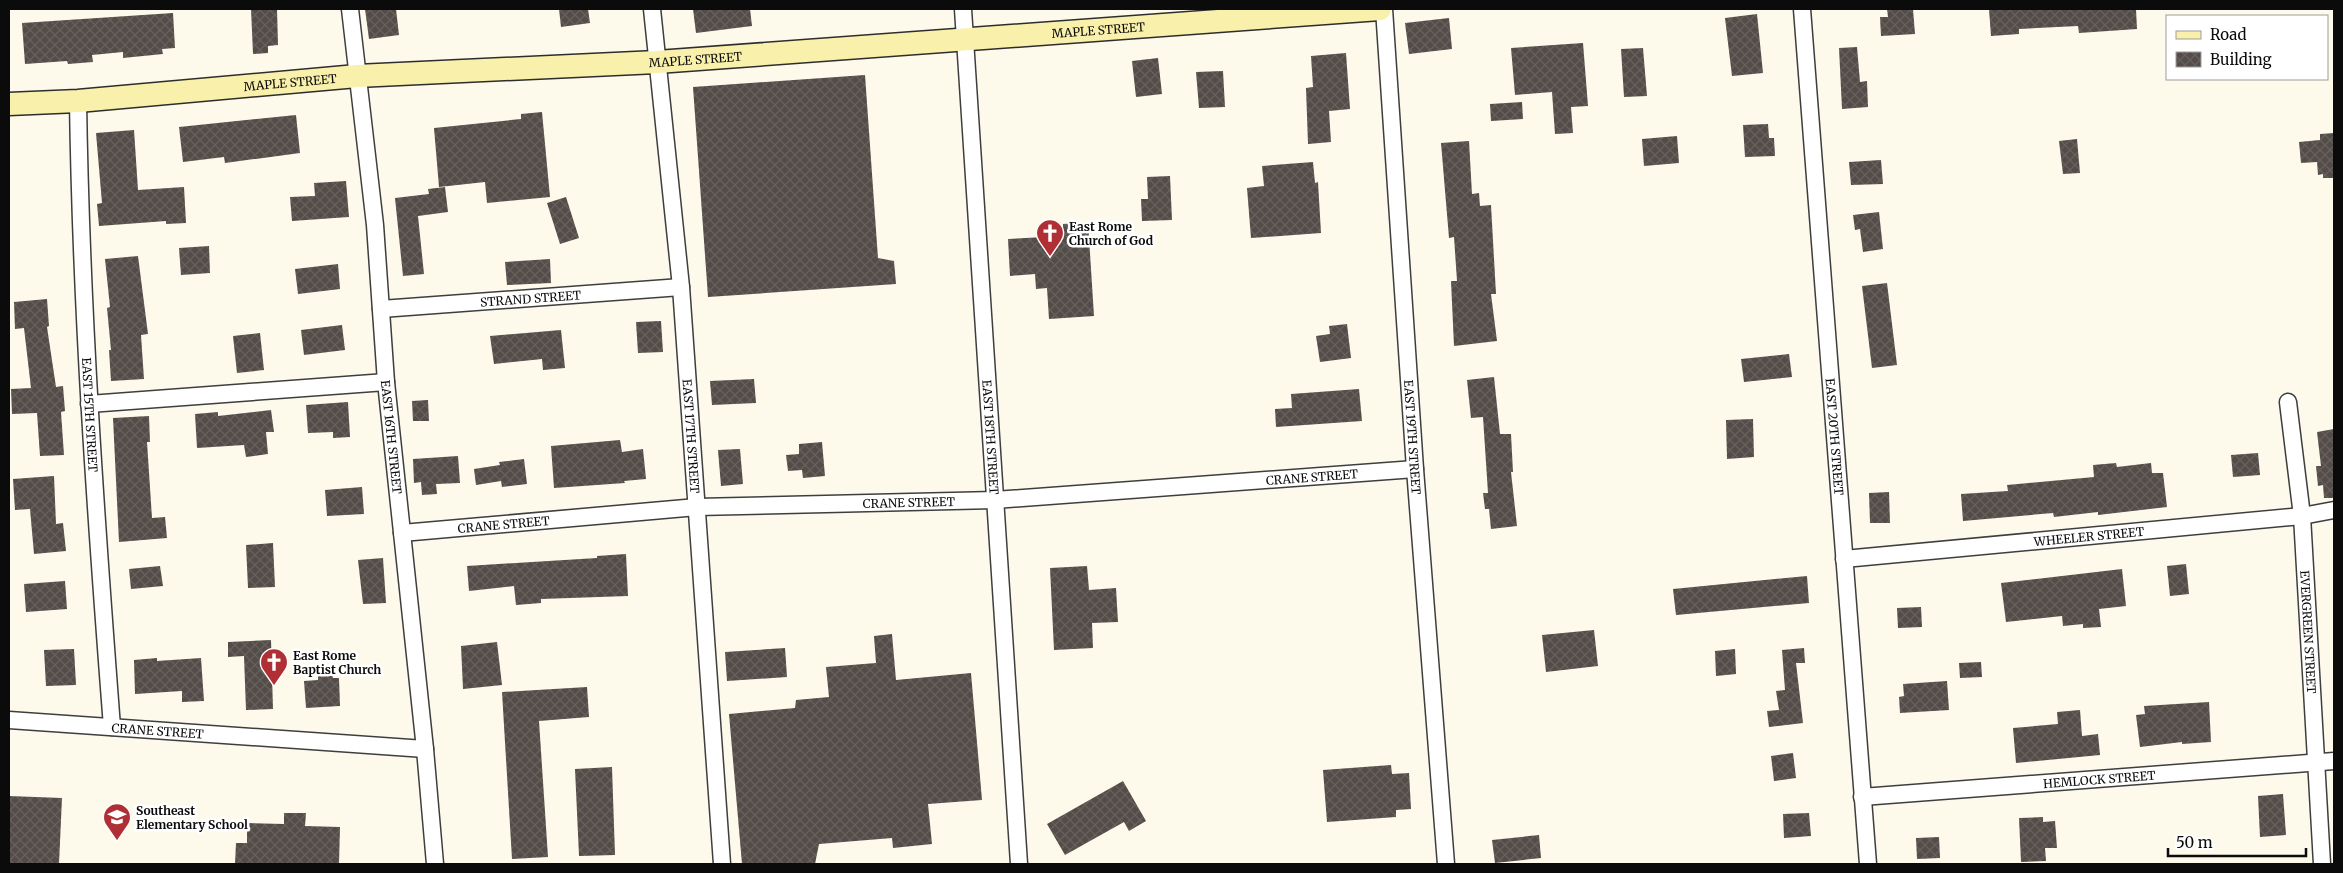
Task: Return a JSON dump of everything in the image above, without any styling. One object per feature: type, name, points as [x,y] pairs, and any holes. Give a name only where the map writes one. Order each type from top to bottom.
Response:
[{"type":"main road","name":"MAPLE STREET","points":[[9,104],[78,101],[357,76],[657,62],[966,39],[1170,16],[1380,9]]},
{"type":"street","name":"EAST 16TH STREET","points":[[350,9],[375,225],[386,382],[426,749],[435,864]]},
{"type":"street","name":"EAST 17TH STREET","points":[[652,9],[681,287],[722,864]]},
{"type":"street","name":"EAST 18TH STREET","points":[[964,9],[1019,864]]},
{"type":"street","name":"EAST 19TH STREET","points":[[1384,9],[1446,864]]},
{"type":"street","name":"EAST 20TH STREET","points":[[1802,9],[1868,864]]},
{"type":"street","name":"EAST 15TH STREET","points":[[78,101],[80,242],[89,404],[112,727]]},
{"type":"street","name":"STRAND STREET","points":[[380,309],[681,287]]},
{"type":"street","points":[[89,404],[386,382]]},
{"type":"street","name":"EVERGREEN STREET","points":[[2288,402],[2302,516],[2322,864]]},
{"type":"street","name":"CRANE STREET","points":[[402,533],[697,507],[995,500],[1416,469]]},
{"type":"street","name":"WHEELER STREET","points":[[1844,559],[2302,516],[2334,510]]},
{"type":"street","name":"CRANE STREET","points":[[9,720],[426,749]]},
{"type":"street","name":"HEMLOCK STREET","points":[[1862,797],[2334,761]]},
{"type":"building","points":[[251,9],[277,9],[278,45],[268,46],[268,53],[253,54]]},
{"type":"building","points":[[365,9],[396,9],[399,35],[369,39]]},
{"type":"building","points":[[559,9],[588,9],[590,23],[561,27]]},
{"type":"building","points":[[693,9],[750,9],[752,26],[696,33]]},
{"type":"building","points":[[1887,9],[1913,9],[1915,34],[1881,36],[1880,17],[1888,17]]},
{"type":"building","points":[[1989,9],[2136,9],[2137,29],[2079,33],[2078,26],[2019,29],[2019,34],[1991,36]]},
{"type":"building","points":[[173,13],[175,48],[162,49],[163,54],[123,58],[123,52],[92,55],[93,62],[68,64],[67,61],[25,64],[22,23]]},
{"type":"building","points":[[1757,14],[1763,73],[1732,76],[1725,18]]},
{"type":"building","points":[[1449,18],[1452,49],[1409,54],[1405,23]]},
{"type":"building","points":[[1583,43],[1588,106],[1571,107],[1573,133],[1555,134],[1552,92],[1515,95],[1511,48]]},
{"type":"building","points":[[1857,47],[1860,82],[1867,81],[1868,107],[1842,109],[1839,48]]},
{"type":"building","points":[[1643,48],[1647,96],[1624,97],[1621,49]]},
{"type":"building","points":[[1346,53],[1350,109],[1329,111],[1331,142],[1308,144],[1306,88],[1313,87],[1311,56]]},
{"type":"building","points":[[1158,58],[1162,94],[1136,97],[1132,61]]},
{"type":"building","points":[[1223,71],[1225,107],[1199,108],[1196,72]]},
{"type":"building","points":[[865,75],[878,258],[894,261],[896,284],[708,297],[693,87]]},
{"type":"building","points":[[1522,102],[1523,119],[1491,121],[1490,104]]},
{"type":"building","points":[[542,112],[550,197],[487,203],[485,182],[439,187],[434,128],[521,119],[521,114]]},
{"type":"building","points":[[296,115],[300,153],[225,163],[224,157],[183,162],[179,127]]},
{"type":"building","points":[[1768,124],[1769,138],[1774,138],[1775,156],[1745,157],[1743,125]]},
{"type":"building","points":[[134,130],[138,190],[184,187],[186,223],[166,224],[166,221],[99,226],[97,204],[102,203],[96,133]]},
{"type":"building","points":[[2334,133],[2334,178],[2323,178],[2323,174],[2318,175],[2317,162],[2301,163],[2299,142],[2320,140],[2320,134]]},
{"type":"building","points":[[1677,136],[1679,163],[1644,166],[1642,139]]},
{"type":"building","points":[[2077,139],[2080,173],[2063,174],[2059,141]]},
{"type":"building","points":[[1469,141],[1472,194],[1479,193],[1480,206],[1491,205],[1496,294],[1491,294],[1497,341],[1454,346],[1451,281],[1457,281],[1454,237],[1449,238],[1441,143]]},
{"type":"building","points":[[1881,160],[1883,184],[1851,185],[1849,162]]},
{"type":"building","points":[[1313,162],[1315,183],[1318,182],[1321,233],[1251,238],[1247,188],[1264,186],[1262,166]]},
{"type":"building","points":[[1170,176],[1172,220],[1142,221],[1141,199],[1148,199],[1147,177]]},
{"type":"building","points":[[346,181],[349,217],[292,221],[290,197],[315,196],[314,183]]},
{"type":"building","points":[[445,187],[448,212],[418,216],[424,274],[403,276],[395,198],[429,194],[428,189]]},
{"type":"building","points":[[566,197],[579,238],[560,244],[547,203]]},
{"type":"building","points":[[1879,212],[1883,249],[1863,252],[1860,229],[1855,230],[1853,215]]},
{"type":"building","name":"East Rome Church of God","points":[[1088,222],[1094,316],[1049,319],[1047,288],[1036,289],[1035,274],[1010,276],[1008,239],[1063,236],[1063,224]]},
{"type":"building","points":[[209,246],[210,273],[181,275],[179,248]]},
{"type":"building","points":[[138,256],[148,334],[141,335],[144,379],[111,381],[109,350],[111,350],[107,308],[110,307],[105,259]]},
{"type":"building","points":[[550,259],[551,283],[507,285],[505,262]]},
{"type":"building","points":[[338,264],[340,289],[298,294],[295,269]]},
{"type":"building","points":[[1887,283],[1897,365],[1872,368],[1862,286]]},
{"type":"building","points":[[47,299],[49,326],[47,327],[56,387],[63,386],[65,411],[61,412],[64,455],[40,456],[37,413],[12,414],[11,389],[31,388],[24,328],[15,329],[14,302]]},
{"type":"building","points":[[661,321],[663,352],[638,353],[636,322]]},
{"type":"building","points":[[1347,324],[1351,358],[1320,362],[1316,336],[1330,334],[1329,326]]},
{"type":"building","points":[[342,325],[345,350],[304,355],[301,330]]},
{"type":"building","points":[[561,330],[565,368],[543,370],[542,359],[494,364],[490,336]]},
{"type":"building","points":[[260,333],[264,370],[237,373],[233,336]]},
{"type":"building","points":[[1789,354],[1792,377],[1744,382],[1741,359]]},
{"type":"building","points":[[1494,377],[1500,434],[1511,434],[1513,472],[1511,472],[1517,526],[1491,529],[1489,509],[1485,509],[1483,493],[1488,493],[1483,417],[1471,418],[1467,380]]},
{"type":"building","points":[[754,379],[756,403],[712,405],[710,381]]},
{"type":"building","points":[[1359,389],[1362,421],[1276,427],[1275,409],[1292,408],[1291,394]]},
{"type":"building","points":[[428,400],[429,421],[413,421],[412,401]]},
{"type":"building","points":[[348,402],[350,437],[333,438],[333,432],[308,433],[306,405]]},
{"type":"building","points":[[271,410],[274,432],[266,432],[268,454],[246,457],[244,445],[197,448],[195,414],[218,412],[218,416]]},
{"type":"building","points":[[149,416],[150,442],[147,442],[152,518],[165,517],[167,538],[119,542],[113,418]]},
{"type":"building","points":[[1753,419],[1754,457],[1727,459],[1726,420]]},
{"type":"building","points":[[2334,429],[2334,498],[2324,498],[2323,485],[2318,486],[2316,466],[2321,466],[2317,432]]},
{"type":"building","points":[[620,440],[622,452],[643,449],[646,479],[624,481],[625,483],[554,488],[551,446]]},
{"type":"building","points":[[822,442],[825,476],[803,478],[802,470],[788,471],[786,455],[799,454],[799,444]]},
{"type":"building","points":[[740,449],[743,484],[721,486],[718,450]]},
{"type":"building","points":[[2258,453],[2260,475],[2233,477],[2231,455]]},
{"type":"building","points":[[458,456],[460,483],[436,484],[437,494],[422,495],[421,482],[414,483],[413,459]]},
{"type":"building","points":[[524,459],[527,484],[502,487],[501,481],[476,485],[474,469],[500,465],[499,462]]},
{"type":"building","points":[[2116,463],[2117,467],[2151,463],[2152,473],[2163,473],[2167,507],[2098,515],[2098,512],[2054,517],[2053,513],[1963,521],[1961,494],[2008,491],[2007,485],[2094,477],[2093,465]]},
{"type":"building","points":[[54,476],[56,524],[63,523],[66,551],[34,554],[30,509],[15,510],[13,479]]},
{"type":"building","points":[[362,487],[364,514],[327,516],[325,490]]},
{"type":"building","points":[[1889,492],[1890,523],[1870,523],[1869,493]]},
{"type":"building","points":[[273,543],[275,587],[248,588],[246,545]]},
{"type":"building","points":[[626,554],[628,596],[541,599],[541,603],[516,605],[514,586],[469,591],[467,566],[597,558],[597,556]]},
{"type":"building","points":[[383,558],[386,603],[363,604],[358,560]]},
{"type":"building","points":[[2186,564],[2189,594],[2170,596],[2167,566]]},
{"type":"building","points":[[160,566],[163,586],[131,589],[129,569]]},
{"type":"building","points":[[1087,566],[1089,590],[1116,588],[1118,622],[1092,623],[1093,648],[1054,650],[1050,568]]},
{"type":"building","points":[[2122,569],[2126,606],[2099,609],[2101,627],[2083,628],[2083,624],[2063,626],[2062,616],[2006,622],[2001,583]]},
{"type":"building","points":[[1807,576],[1809,603],[1676,615],[1673,589]]},
{"type":"building","points":[[65,581],[67,609],[26,612],[24,584]]},
{"type":"building","points":[[1921,607],[1922,627],[1898,628],[1897,608]]},
{"type":"building","points":[[1594,630],[1598,666],[1546,672],[1542,635]]},
{"type":"building","points":[[892,634],[896,680],[971,673],[982,800],[928,804],[932,844],[893,848],[892,838],[819,844],[815,864],[742,864],[729,714],[795,708],[796,700],[829,697],[826,667],[876,663],[874,636]]},
{"type":"building","points":[[271,640],[273,709],[246,710],[244,656],[228,657],[228,642]]},
{"type":"building","points":[[497,642],[502,685],[463,689],[461,646]]},
{"type":"building","points":[[785,648],[787,677],[727,681],[725,652]]},
{"type":"building","points":[[1804,648],[1805,663],[1796,663],[1803,723],[1769,727],[1767,711],[1779,710],[1776,691],[1785,690],[1782,650]]},
{"type":"building","points":[[74,649],[76,685],[46,686],[44,650]]},
{"type":"building","points":[[1735,649],[1736,674],[1716,676],[1715,651]]},
{"type":"building","points":[[157,658],[157,661],[201,658],[204,701],[182,702],[182,691],[135,694],[134,660]]},
{"type":"building","points":[[1981,662],[1982,677],[1960,678],[1959,663]]},
{"type":"building","points":[[332,667],[333,678],[339,678],[340,706],[306,708],[304,681],[318,680],[318,668]]},
{"type":"building","points":[[1947,681],[1949,710],[1900,713],[1899,697],[1904,696],[1903,684]]},
{"type":"building","points":[[587,687],[589,717],[539,721],[548,857],[512,859],[502,692]]},
{"type":"building","points":[[2209,702],[2211,742],[2182,744],[2182,742],[2140,747],[2136,715],[2145,714],[2144,706]]},
{"type":"building","points":[[2080,710],[2082,736],[2098,734],[2100,755],[2016,763],[2013,728],[2058,724],[2057,712]]},
{"type":"building","points":[[1793,753],[1796,778],[1774,781],[1771,756]]},
{"type":"building","points":[[1391,765],[1392,774],[1409,773],[1411,809],[1396,810],[1396,817],[1327,822],[1323,770]]},
{"type":"building","points":[[612,767],[615,855],[579,856],[575,769]]},
{"type":"building","points":[[1123,781],[1146,821],[1129,831],[1124,822],[1065,855],[1047,824]]},
{"type":"building","points":[[2283,794],[2286,835],[2260,837],[2258,796]]},
{"type":"building","points":[[9,796],[62,798],[59,864],[9,864]]},
{"type":"building","points":[[284,813],[306,813],[305,826],[340,827],[339,864],[235,864],[236,843],[247,843],[247,823],[284,824]]},
{"type":"building","points":[[1809,813],[1811,836],[1784,838],[1783,814]]},
{"type":"building","points":[[2043,817],[2043,822],[2055,821],[2057,848],[2045,848],[2046,861],[2021,862],[2019,818]]},
{"type":"building","points":[[1539,835],[1541,858],[1495,863],[1492,840]]},
{"type":"building","points":[[1939,837],[1940,858],[1917,859],[1916,838]]},
{"type":"place","name":"East Rome Church of God","points":[[1050,257]]},
{"type":"place","name":"East Rome Baptist Church","points":[[274,686]]},
{"type":"place","name":"Southeast Elementary School","points":[[117,841]]}]
